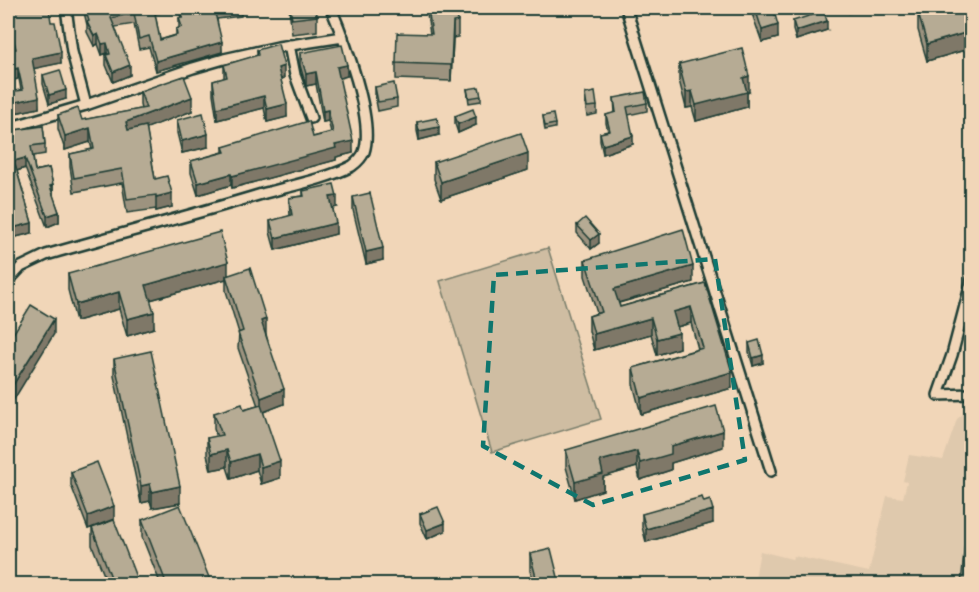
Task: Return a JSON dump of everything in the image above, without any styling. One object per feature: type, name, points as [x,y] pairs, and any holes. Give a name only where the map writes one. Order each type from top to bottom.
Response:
[{"type":"street","points":[[66,8],[72,52],[86,105]]},
{"type":"street","points":[[8,281],[21,267],[46,255],[243,200],[354,165],[363,154],[366,130],[357,84],[343,37],[331,8]]},
{"type":"street","points":[[626,8],[771,471]]},
{"type":"street","points":[[8,128],[86,105],[193,68],[289,45],[343,37]]},
{"type":"street","points":[[289,45],[295,75],[311,118]]},
{"type":"street","points":[[972,279],[952,356],[938,395],[972,394]]},
{"type":"highlighted area","points":[[715,259],[745,460],[593,505],[483,446],[494,275]]},
{"type":"shaded area","points":[[548,248],[601,419],[492,452],[440,281]]},
{"type":"shaded area","points":[[971,407],[971,584],[754,584],[760,551],[792,559],[794,556],[869,572],[887,496],[903,498],[907,482],[903,481],[909,455],[943,460],[957,419]]},
{"type":"building","points":[[8,8],[49,8],[51,22],[55,22],[61,52],[32,58],[39,97],[15,102],[15,105],[8,107],[8,92],[23,90],[18,68],[8,71],[8,51],[16,49],[8,21]]},
{"type":"building","points":[[85,8],[154,8],[160,40],[177,35],[176,29],[182,27],[179,18],[183,18],[180,8],[226,8],[214,9],[222,42],[156,61],[149,36],[139,39],[134,13],[111,18],[130,65],[113,72],[106,55],[110,54],[107,43],[102,44],[98,34],[94,36],[87,22],[89,21]]},
{"type":"building","points":[[290,8],[316,8],[317,16],[292,19]]},
{"type":"building","points":[[428,8],[455,8],[458,21],[453,22],[451,65],[396,63],[397,33],[432,34]]},
{"type":"building","points":[[755,8],[773,8],[778,25],[762,30]]},
{"type":"building","points":[[936,8],[972,8],[972,31],[927,44],[918,13]]},
{"type":"building","points":[[824,11],[827,21],[796,31],[793,21]]},
{"type":"building","points":[[278,44],[284,66],[278,68],[287,104],[267,109],[264,96],[217,108],[213,81],[227,77],[224,65],[258,55],[257,50]]},
{"type":"building","points":[[342,45],[347,65],[337,67],[353,141],[335,145],[336,148],[198,183],[191,161],[225,152],[223,147],[309,121],[313,137],[333,132],[328,110],[323,111],[316,72],[306,74],[300,53]]},
{"type":"building","points":[[742,48],[749,76],[743,78],[747,92],[696,105],[692,91],[686,92],[679,64]]},
{"type":"building","points":[[60,70],[66,90],[49,95],[43,75]]},
{"type":"building","points":[[184,76],[192,97],[126,122],[128,130],[146,126],[155,179],[167,176],[172,193],[156,197],[156,195],[127,199],[122,169],[74,178],[70,154],[94,149],[90,128],[65,136],[58,115],[78,108],[82,120],[146,108],[140,91]]},
{"type":"building","points":[[394,83],[397,99],[378,102],[375,87]]},
{"type":"building","points":[[479,87],[481,96],[469,98],[467,89]]},
{"type":"building","points":[[595,92],[597,106],[587,107],[585,94]]},
{"type":"building","points":[[645,92],[647,103],[627,107],[633,136],[603,145],[600,133],[610,131],[606,115],[616,112],[614,98]]},
{"type":"building","points":[[473,109],[476,117],[458,124],[455,116]]},
{"type":"building","points":[[203,113],[208,134],[182,141],[177,120]]},
{"type":"building","points":[[553,114],[555,124],[545,126],[543,116]]},
{"type":"building","points":[[437,118],[439,127],[419,131],[417,122]]},
{"type":"building","points":[[43,126],[45,144],[31,146],[35,171],[49,168],[53,185],[50,186],[59,212],[47,216],[25,158],[14,161],[32,223],[8,229],[8,131]]},
{"type":"building","points":[[521,133],[528,153],[441,182],[434,162]]},
{"type":"building","points":[[334,184],[337,196],[330,197],[336,223],[275,238],[270,221],[292,215],[289,198],[304,196],[303,191]]},
{"type":"building","points":[[370,193],[383,248],[366,252],[353,197]]},
{"type":"building","points":[[585,218],[599,234],[591,240],[577,225]]},
{"type":"building","points":[[683,229],[693,266],[614,289],[620,307],[705,283],[732,372],[641,398],[633,368],[703,348],[691,307],[673,312],[679,333],[657,339],[651,318],[594,334],[589,316],[602,312],[585,260]]},
{"type":"building","points":[[220,232],[228,262],[146,285],[154,312],[127,319],[119,292],[76,304],[68,274]]},
{"type":"building","points":[[250,268],[266,319],[261,321],[284,389],[261,398],[238,333],[243,331],[226,276]]},
{"type":"building","points":[[31,305],[54,319],[8,393],[8,342]]},
{"type":"building","points":[[759,340],[763,355],[753,358],[749,343]]},
{"type":"building","points":[[151,351],[180,486],[152,492],[150,484],[141,486],[114,359]]},
{"type":"building","points":[[242,404],[244,410],[261,405],[280,461],[261,467],[257,454],[231,462],[227,450],[211,454],[207,438],[222,435],[214,413]]},
{"type":"building","points":[[716,406],[723,431],[671,446],[671,454],[640,463],[637,451],[600,461],[603,474],[575,482],[566,450]]},
{"type":"building","points":[[97,462],[114,506],[88,516],[71,472]]},
{"type":"building","points":[[702,497],[704,502],[710,500],[713,510],[646,529],[642,514]]},
{"type":"building","points":[[180,505],[212,585],[167,585],[142,520]]},
{"type":"building","points":[[438,507],[445,523],[427,530],[420,514]]},
{"type":"building","points":[[968,509],[972,510],[972,585],[961,585]]},
{"type":"building","points":[[114,520],[139,585],[114,585],[92,528]]},
{"type":"building","points":[[551,549],[560,585],[538,585],[530,554]]}]
